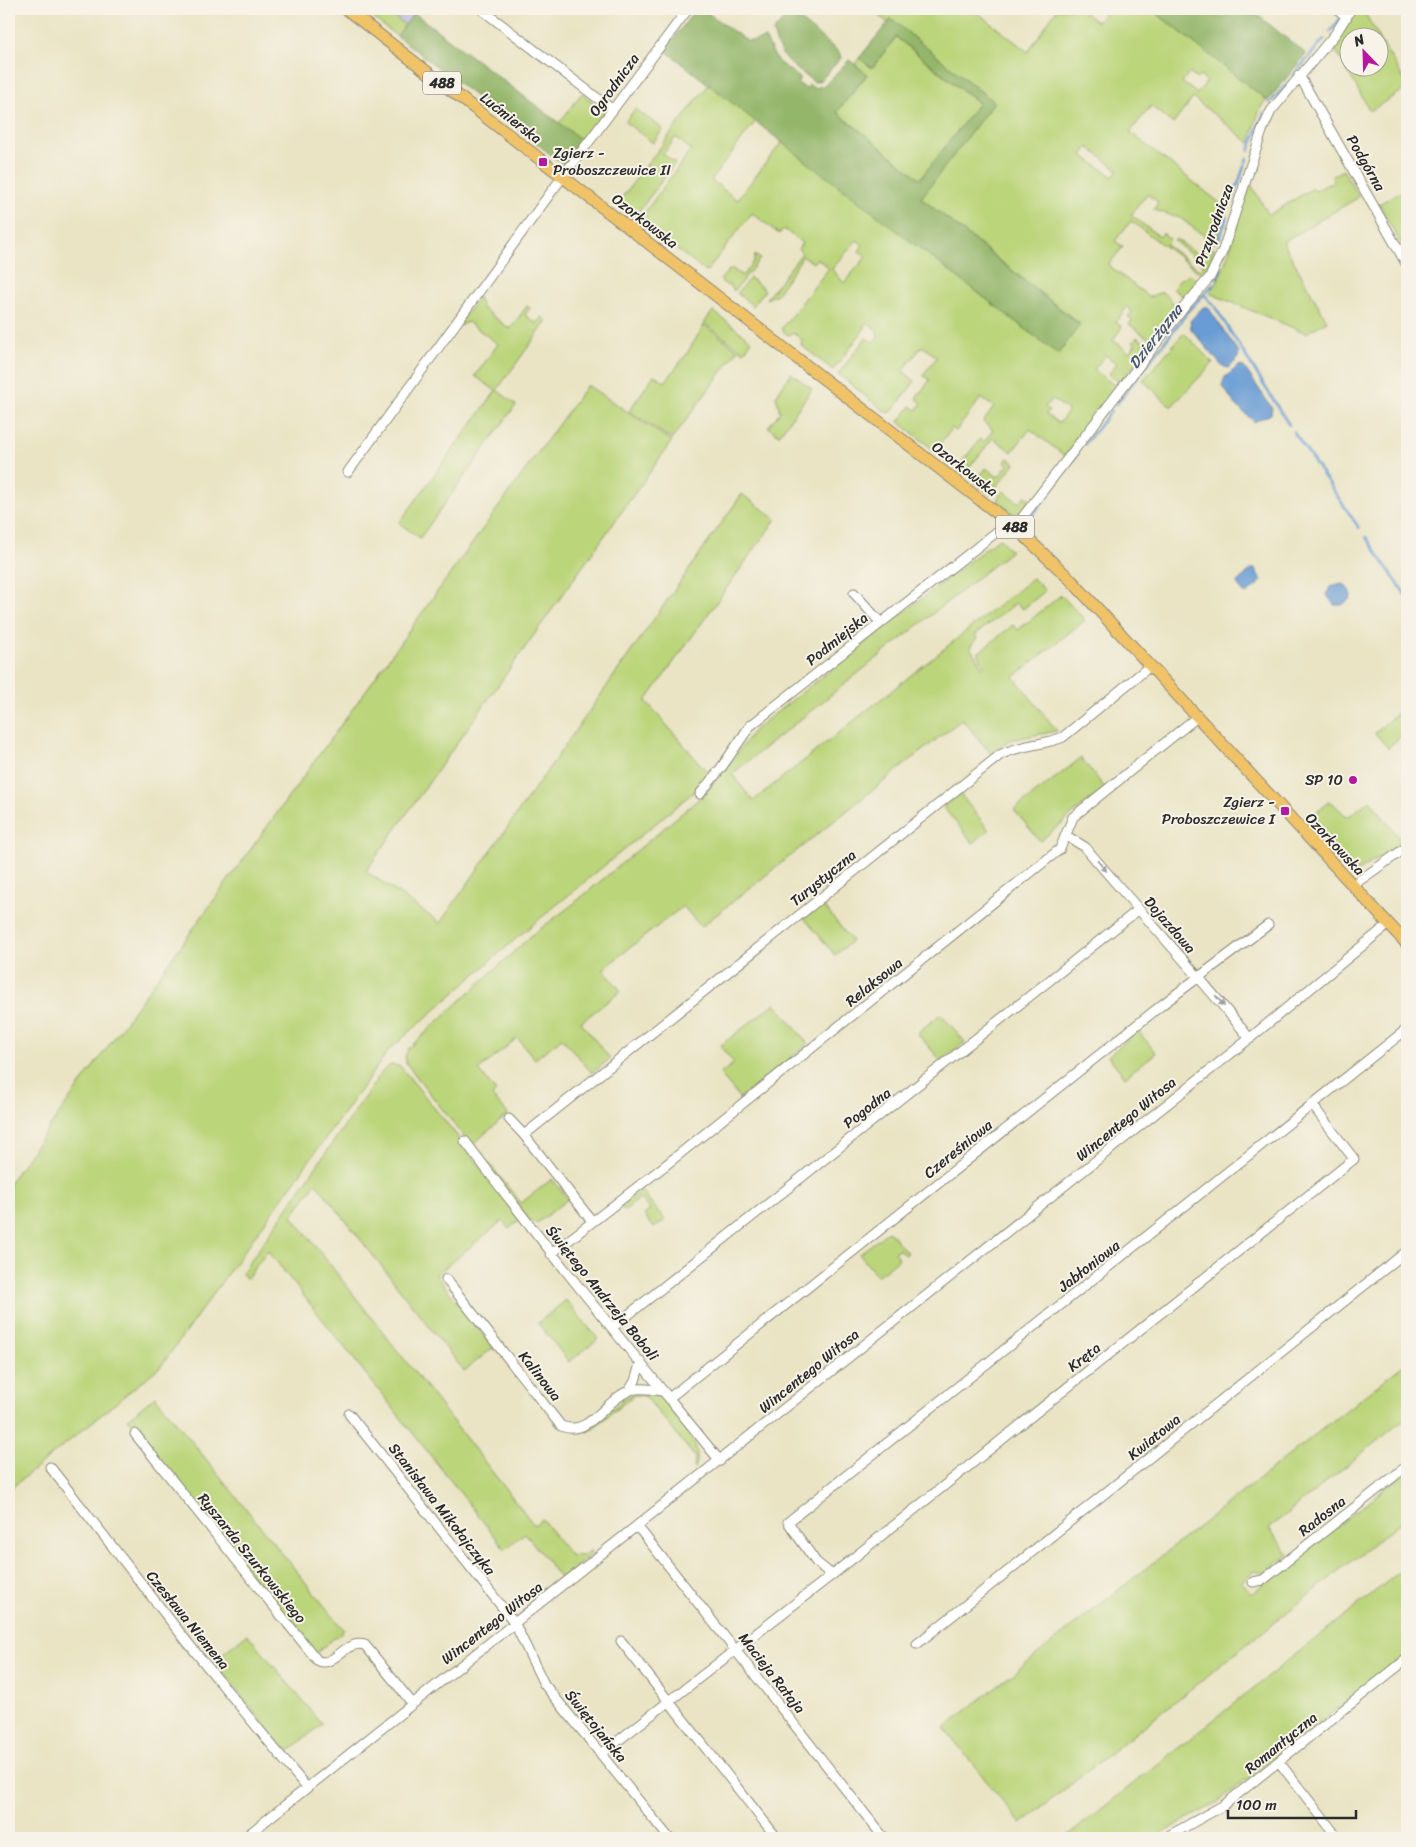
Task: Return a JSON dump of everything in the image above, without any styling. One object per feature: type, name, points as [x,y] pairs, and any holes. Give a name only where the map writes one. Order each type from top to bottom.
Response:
[{"type":"main road","name":"Lućmierska","points":[[346,9],[563,177]]},
{"type":"main road","name":"Ozorkowska","points":[[563,177],[1011,524],[1071,580],[1407,944]]},
{"type":"street","points":[[481,9],[613,110]]},
{"type":"street","name":"Ogrodnicza","points":[[348,472],[688,9]]},
{"type":"street","name":"Przyrodnicza","points":[[1011,524],[1184,306],[1210,278],[1223,250],[1262,131],[1271,111],[1299,75],[1336,33],[1349,13],[1337,9]]},
{"type":"street","name":"Podgórna","points":[[1299,75],[1407,265]]},
{"type":"street","name":"Podmiejska","points":[[700,794],[721,768],[750,726],[880,622],[999,530],[1011,524]]},
{"type":"street","points":[[854,592],[880,622]]},
{"type":"street","name":"Turystyczna","points":[[524,1135],[1000,755],[1012,748],[1052,742],[1063,737],[1150,666]]},
{"type":"street","name":"Relaksowa","points":[[551,1254],[592,1220],[667,1164],[1060,850],[1073,817],[1197,717]]},
{"type":"street","name":"Dojazdowa","points":[[1065,835],[1085,847],[1197,977],[1207,985],[1250,1038]]},
{"type":"street","points":[[1352,885],[1407,847]]},
{"type":"street","name":"Pogodna","points":[[613,1327],[1138,910]]},
{"type":"street","name":"Czereśniowa","points":[[669,1398],[1197,977],[1268,924]]},
{"type":"street","name":"Wincentego Witosa","points":[[244,1838],[1250,1038],[1389,924]]},
{"type":"street","name":"Jabłoniowa","points":[[832,1575],[816,1562],[788,1522],[1313,1106],[1407,1029]]},
{"type":"street","name":"Kręta","points":[[832,1575],[1354,1159],[1313,1106]]},
{"type":"street","points":[[509,1119],[592,1220]]},
{"type":"street","name":"Świętego Andrzeja Boboli","points":[[465,1141],[551,1254],[641,1361],[662,1391],[720,1461]]},
{"type":"street","name":"Kwiatowa","points":[[918,1644],[1407,1251]]},
{"type":"street","name":"Kalinowa","points":[[446,1279],[561,1426],[570,1430],[581,1428],[629,1391],[639,1371],[641,1361]]},
{"type":"street","points":[[629,1391],[650,1389],[662,1391]]},
{"type":"street","name":"Stanisława Mikołajczyka","points":[[348,1414],[514,1622]]},
{"type":"street","name":"Ryszarda Szurkowskiego","points":[[135,1434],[317,1660],[322,1663],[327,1662],[347,1647],[360,1644],[369,1648],[412,1703]]},
{"type":"street","name":"Radosna","points":[[1252,1582],[1263,1580],[1407,1466]]},
{"type":"street","name":"Czesława Niemena","points":[[50,1467],[188,1643],[307,1788]]},
{"type":"street","name":"Macieja Rataja","points":[[637,1526],[884,1838]]},
{"type":"street","points":[[601,1754],[737,1651],[832,1575]]},
{"type":"street","name":"Świętojańska","points":[[514,1622],[544,1684],[669,1838]]},
{"type":"street","points":[[621,1641],[777,1838]]},
{"type":"street","name":"Romantyczna","points":[[1165,1838],[1179,1835],[1224,1805],[1407,1659]]},
{"type":"street","points":[[1279,1762],[1338,1838]]},
{"type":"shaded area","points":[[384,9],[418,9],[405,25]]},
{"type":"green space","points":[[361,9],[384,9],[405,25],[397,36]]},
{"type":"green space","points":[[696,9],[702,9],[747,41],[765,38],[777,61],[800,78],[797,82],[806,89],[809,85],[814,88],[824,86],[849,60],[867,74],[837,112],[920,179],[979,103],[896,37],[872,68],[859,58],[891,19],[994,102],[921,198],[1080,325],[1058,354],[803,159],[665,50]]},
{"type":"green space","points":[[870,9],[973,9],[1028,52],[1057,9],[1080,9],[1097,22],[1108,9],[1151,9],[1268,101],[1264,102],[1259,111],[1250,143],[1193,98],[1173,124],[1151,106],[1130,132],[1225,207],[1222,214],[1224,216],[1215,244],[1180,218],[1154,210],[1158,202],[1147,194],[1131,215],[1160,237],[1163,233],[1170,239],[1166,245],[1200,270],[1204,265],[1174,241],[1176,239],[1201,257],[1209,246],[1214,249],[1208,268],[1203,275],[1131,221],[1115,241],[1123,247],[1108,265],[1149,297],[1162,292],[1171,300],[1176,310],[1152,341],[1129,324],[1132,320],[1128,317],[1132,311],[1127,307],[1116,322],[1122,327],[1113,340],[1129,352],[1136,344],[1133,342],[1137,337],[1149,346],[1121,382],[1109,374],[1117,364],[1106,355],[1094,369],[1115,386],[1116,389],[1083,431],[1075,437],[1076,442],[1065,456],[1030,429],[1012,452],[993,438],[964,474],[957,468],[980,439],[984,442],[993,430],[983,422],[994,407],[981,398],[956,431],[952,428],[935,451],[899,422],[911,406],[916,410],[922,403],[916,398],[930,380],[923,375],[937,357],[922,346],[903,371],[915,381],[894,409],[887,413],[838,374],[866,338],[873,342],[878,337],[877,330],[867,323],[864,325],[865,328],[833,370],[801,345],[802,340],[794,333],[788,335],[781,329],[829,268],[817,258],[813,263],[803,256],[777,294],[766,299],[802,253],[798,249],[802,243],[784,229],[779,234],[752,213],[706,272],[639,220],[691,150],[676,137],[663,154],[675,163],[634,218],[616,205],[709,84],[756,121],[711,180],[737,200],[782,142],[1058,354],[1080,324],[921,198],[994,102],[891,20],[888,23]],"holes":[[[1189,73],[1197,79],[1200,76],[1207,81],[1197,94],[1182,82]],[[1088,147],[1118,170],[1113,177],[1082,155]],[[857,240],[863,245],[859,251],[866,257],[844,283],[832,269]],[[1052,399],[1068,410],[1058,423],[1046,414],[1049,410],[1045,407]]]},
{"type":"green space","points":[[1151,9],[1250,9],[1306,54],[1268,101]]},
{"type":"green space","points":[[1357,9],[1366,9],[1363,10],[1374,28],[1345,28]]},
{"type":"green space","points":[[414,13],[583,141],[567,162],[562,163],[397,36]]},
{"type":"green space","points":[[794,15],[839,52],[841,58],[821,80],[814,82],[793,66],[783,56],[776,42],[773,32],[786,17]]},
{"type":"green space","points":[[896,37],[979,104],[920,179],[837,112],[867,75],[855,64],[859,58],[872,68]]},
{"type":"green space","points":[[1338,37],[1338,55],[1332,44]]},
{"type":"green space","points":[[1388,53],[1407,88],[1370,111],[1351,78],[1388,78]]},
{"type":"green space","points":[[582,93],[605,112],[583,141],[559,123]]},
{"type":"green space","points":[[635,109],[663,129],[653,143],[625,122]]},
{"type":"green space","points":[[1343,170],[1359,197],[1283,242],[1327,321],[1306,333],[1209,293],[1215,285],[1227,258],[1249,181],[1269,215],[1313,188],[1315,191],[1334,181],[1332,176]]},
{"type":"green space","points":[[1407,188],[1407,255],[1379,204]]},
{"type":"green space","points":[[755,255],[760,259],[734,291],[729,284],[727,286],[720,280],[729,270],[733,269],[742,276],[754,261]]},
{"type":"green space","points":[[1189,274],[1198,281],[1185,298],[1173,289],[1180,279]]},
{"type":"green space","points":[[750,278],[765,290],[753,306],[737,293]]},
{"type":"green space","points":[[478,297],[482,308],[510,329],[527,306],[530,308],[525,315],[537,324],[542,317],[547,321],[497,390],[516,405],[420,538],[399,523],[496,391],[475,376],[498,344],[468,322],[458,326]]},
{"type":"green space","points":[[713,311],[752,341],[744,352],[704,323]]},
{"type":"green space","points":[[704,325],[738,350],[672,439],[629,411],[654,375],[665,382],[686,355]]},
{"type":"green space","points":[[1184,333],[1213,363],[1171,407],[1143,380]]},
{"type":"green space","points":[[791,373],[812,389],[779,435],[768,427],[780,412],[776,396]]},
{"type":"green space","points":[[587,385],[672,441],[366,871],[440,923],[742,494],[776,519],[646,701],[709,774],[696,790],[519,936],[389,1050],[161,1366],[9,1490],[9,1183]]},
{"type":"green space","points":[[1008,458],[1015,463],[990,495],[971,479],[974,475],[982,474],[986,468],[998,477],[1008,465],[1005,462]]},
{"type":"green space","points":[[1003,491],[1019,503],[1025,496],[1031,500],[1024,510],[1014,514],[997,499]]},
{"type":"green space","points":[[999,538],[1011,551],[732,774],[753,801],[1033,578],[1045,591],[1023,609],[1016,603],[975,635],[977,638],[970,647],[982,667],[984,665],[978,653],[1013,625],[1018,630],[1061,595],[1085,620],[1014,677],[1057,731],[1010,740],[991,754],[962,719],[701,927],[683,906],[603,969],[621,991],[581,1022],[610,1059],[592,1073],[562,1038],[535,1059],[517,1038],[479,1070],[496,1092],[492,1096],[508,1114],[473,1144],[521,1203],[552,1179],[568,1199],[537,1223],[531,1222],[406,1063],[405,1056],[409,1048],[532,935],[572,905],[701,797],[725,770],[754,730]]},
{"type":"green space","points":[[1398,712],[1407,722],[1407,730],[1388,748],[1375,733]]},
{"type":"green space","points":[[1081,758],[1105,788],[1040,841],[1014,810]]},
{"type":"green space","points":[[960,794],[989,830],[973,843],[943,807]]},
{"type":"green space","points":[[1370,800],[1400,839],[1398,845],[1354,874],[1306,822],[1328,802],[1333,803],[1345,815],[1349,816]]},
{"type":"green space","points":[[822,904],[852,941],[835,955],[804,918]]},
{"type":"green space","points":[[775,1003],[808,1044],[740,1099],[720,1074],[734,1063],[720,1046]]},
{"type":"green space","points":[[941,1014],[965,1042],[941,1061],[917,1033]]},
{"type":"green space","points":[[1138,1031],[1156,1053],[1125,1077],[1108,1056]]},
{"type":"green space","points":[[390,1065],[400,1066],[458,1137],[520,1219],[509,1229],[502,1221],[436,1275],[493,1348],[464,1371],[316,1183],[292,1216],[534,1525],[542,1519],[570,1555],[583,1556],[590,1550],[591,1555],[561,1579],[525,1533],[505,1549],[268,1251],[246,1279],[242,1273],[382,1072]]},
{"type":"green space","points":[[641,1190],[665,1220],[654,1228],[644,1215],[650,1210],[640,1198],[624,1211],[620,1206]]},
{"type":"green space","points":[[889,1231],[907,1253],[904,1255],[899,1249],[894,1252],[899,1259],[877,1276],[859,1254]]},
{"type":"green space","points":[[566,1300],[598,1339],[569,1362],[538,1323]]},
{"type":"green space","points":[[1407,1362],[1407,1417],[1269,1528],[1289,1555],[1264,1573],[1254,1571],[1241,1582],[1251,1594],[1407,1471],[1407,1517],[1021,1824],[944,1728]]},
{"type":"green space","points":[[634,1393],[660,1397],[674,1410],[688,1430],[697,1452],[697,1462],[694,1469],[695,1457],[645,1396],[634,1395],[588,1432],[586,1431],[626,1397]]},
{"type":"green space","points":[[155,1396],[344,1630],[315,1654],[128,1419]]},
{"type":"green space","points":[[1407,1566],[1407,1654],[1218,1802],[1153,1838],[1065,1838]]},
{"type":"green space","points":[[247,1634],[322,1724],[287,1753],[213,1661]]},
{"type":"water","points":[[1203,307],[1208,307],[1239,353],[1237,360],[1228,368],[1222,366],[1191,329],[1190,321]]},
{"type":"water","points":[[1239,366],[1244,367],[1272,408],[1271,414],[1254,422],[1234,403],[1222,385],[1225,377]]},
{"type":"water","points":[[1252,569],[1255,569],[1262,581],[1248,593],[1244,593],[1237,582]]},
{"type":"water","points":[[1344,584],[1350,591],[1351,598],[1342,605],[1334,605],[1326,594],[1332,586]]},
{"type":"waterway","name":"Dzierżązna","points":[[1330,32],[1341,18]]},
{"type":"waterway","name":"Dzierżązna","points":[[1293,76],[1324,39]]},
{"type":"waterway","name":"Dzierżązna","points":[[1270,103],[1289,82]]},
{"type":"waterway","name":"Dzierżązna","points":[[1249,151],[1264,113]]},
{"type":"waterway","name":"Dzierżązna","points":[[1232,202],[1247,158]]},
{"type":"waterway","name":"Dzierżązna","points":[[1219,239],[1227,217]]},
{"type":"waterway","name":"Dzierżązna","points":[[1217,278],[1221,269]]},
{"type":"waterway","name":"Dzierżązna","points":[[1116,405],[1190,309],[1214,284]]},
{"type":"waterway","points":[[1205,295],[1215,307],[1289,425]]},
{"type":"waterway","name":"Dzierżązna","points":[[1085,444],[1111,411]]},
{"type":"waterway","points":[[1293,431],[1359,528]]},
{"type":"waterway","name":"Dzierżązna","points":[[1027,523],[1078,453]]},
{"type":"waterway","points":[[1366,537],[1407,597]]},
{"type":"place","name":"Zgierz - Proboszczewice II","points":[[543,162]]},
{"type":"place","name":"SP 10","points":[[1353,780]]},
{"type":"place","name":"Zgierz - Proboszczewice I","points":[[1285,811]]}]
